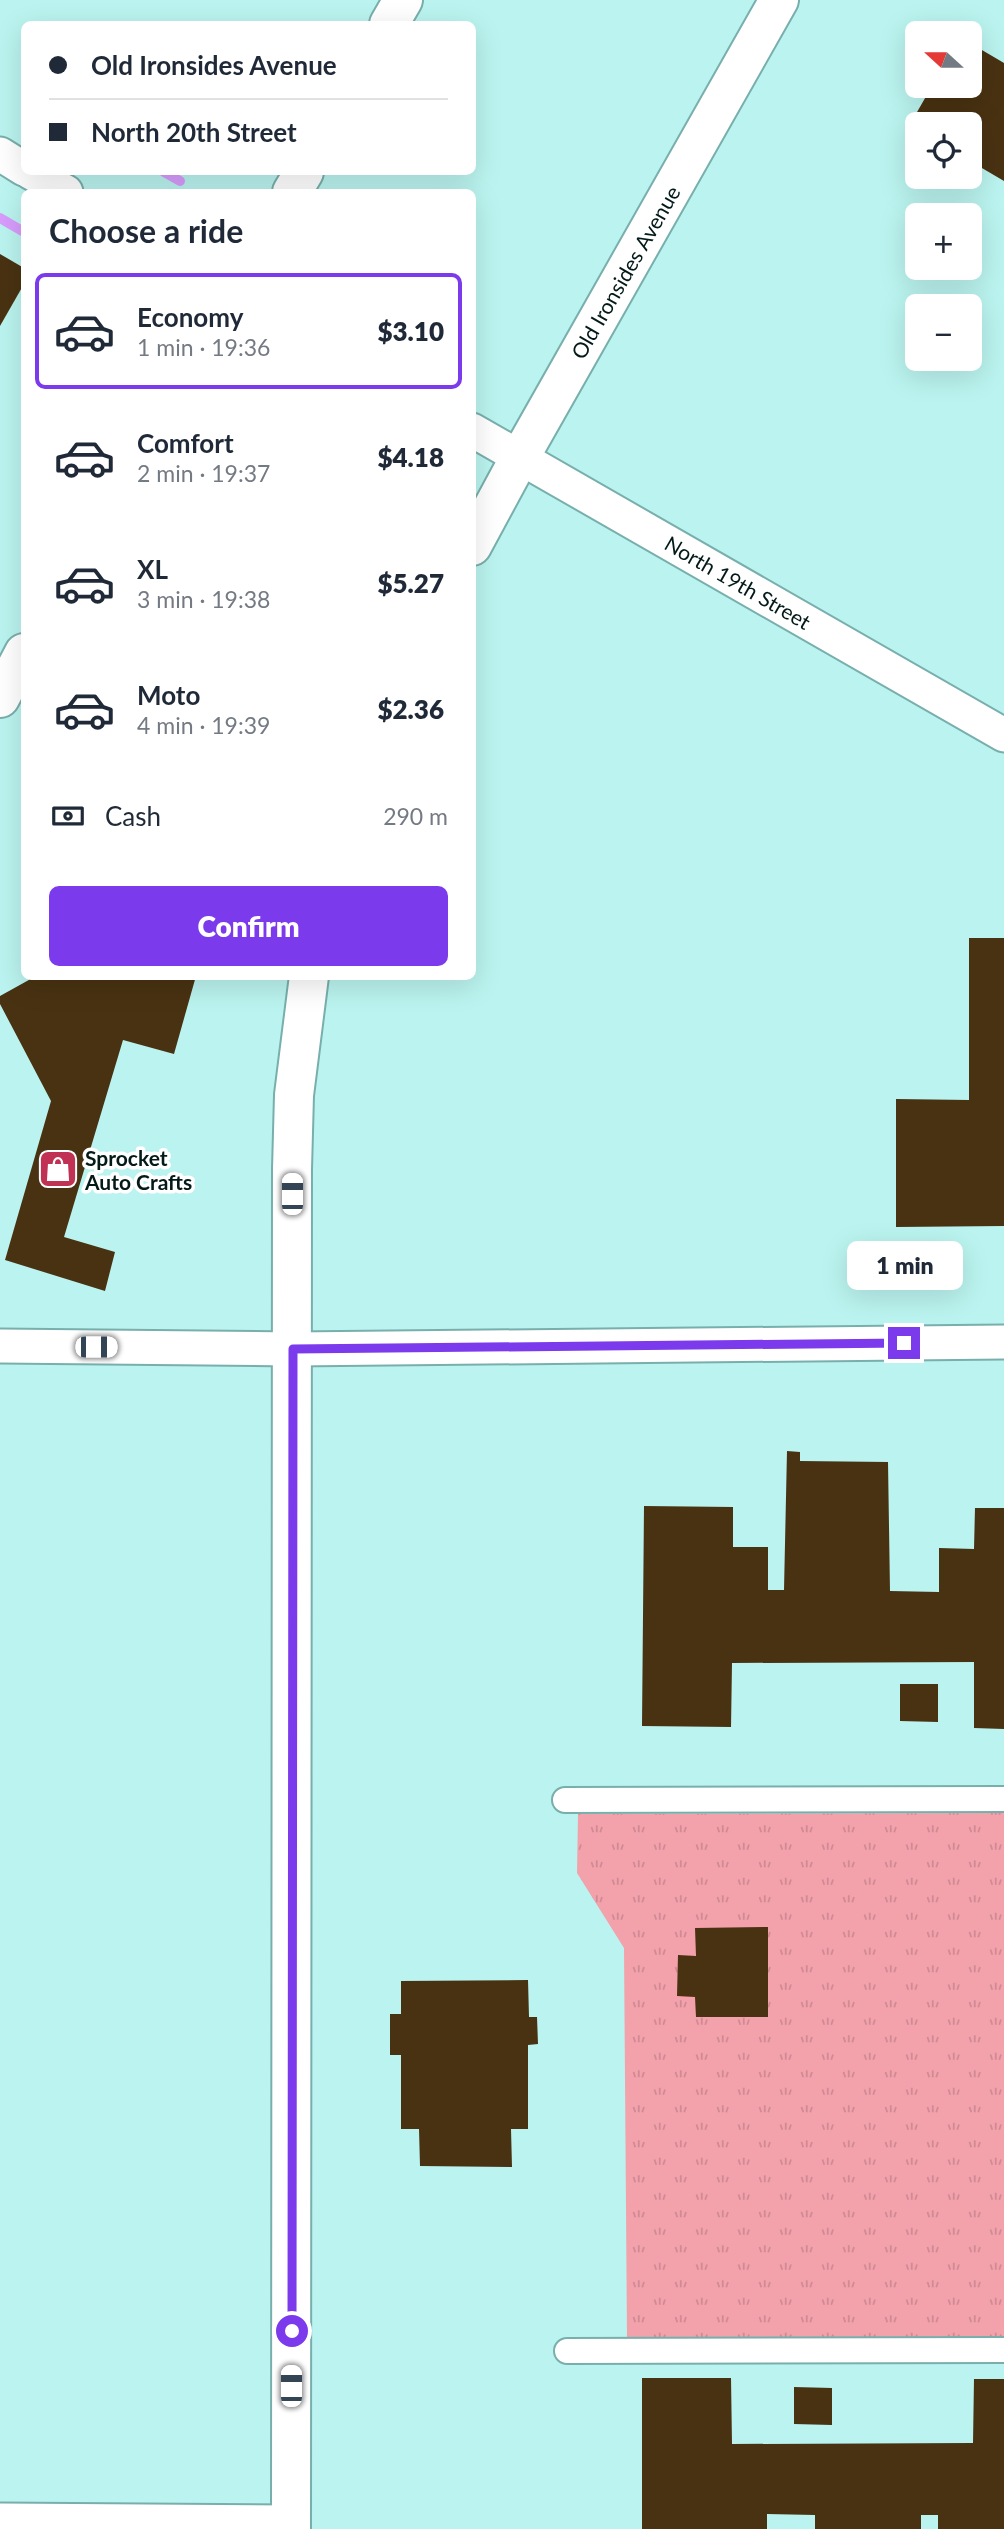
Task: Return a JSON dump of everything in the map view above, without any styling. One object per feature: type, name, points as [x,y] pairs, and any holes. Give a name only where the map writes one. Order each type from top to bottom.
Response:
[{"type":"street","points":[[390,21],[403,0]]},
{"type":"street","name":"Old Ironsides Avenue","points":[[476,539],[779,0]]},
{"type":"street","points":[[0,154],[21,167]]},
{"type":"street","points":[[35,175],[61,189]]},
{"type":"street","name":"North 19th Street","points":[[476,432],[1004,735]]},
{"type":"street","points":[[0,698],[21,659]]},
{"type":"street","points":[[0,2520],[291,2526],[294,1095],[308,980]]},
{"type":"street","points":[[0,1346],[293,1349],[1004,1342]]},
{"type":"street","points":[[565,1800],[1004,1799]]},
{"type":"street","points":[[567,2351],[1004,2350]]},
{"type":"green space","points":[[1004,1813],[1004,2338],[627,2338],[624,1948],[577,1873],[578,1814]]},
{"type":"building","points":[[982,50],[1004,63],[1004,181],[982,168],[982,112],[917,112],[925,98],[982,98]]},
{"type":"building","points":[[0,254],[21,266],[21,289],[0,326]]},
{"type":"building","points":[[969,938],[1004,938],[1004,1226],[896,1227],[896,1099],[969,1100]]},
{"type":"building","name":"Sprocket Auto Crafts","points":[[29,980],[195,980],[174,1054],[123,1040],[64,1237],[115,1252],[105,1291],[5,1260],[51,1101],[0,1004],[0,996]]},
{"type":"building","points":[[787,1451],[800,1452],[800,1461],[888,1462],[890,1591],[939,1592],[939,1548],[974,1549],[975,1508],[1004,1508],[1004,1729],[974,1728],[974,1662],[732,1663],[731,1727],[642,1726],[644,1506],[733,1507],[733,1547],[768,1547],[768,1590],[784,1590]]},
{"type":"building","points":[[900,1684],[938,1684],[938,1722],[900,1721]]},
{"type":"building","points":[[768,1927],[768,2017],[696,2017],[695,1997],[677,1996],[678,1955],[696,1956],[695,1928]]},
{"type":"building","points":[[528,1980],[529,2017],[537,2017],[538,2044],[528,2045],[528,2129],[511,2129],[512,2167],[420,2166],[419,2129],[401,2129],[401,2055],[390,2055],[390,2014],[401,2014],[401,1981]]},
{"type":"building","points":[[642,2378],[731,2378],[732,2444],[973,2443],[974,2379],[1004,2379],[1004,2529],[938,2529],[938,2515],[921,2515],[921,2529],[815,2529],[815,2515],[767,2514],[767,2529],[642,2529]]},
{"type":"building","points":[[794,2387],[832,2388],[832,2425],[794,2424]]},
{"type":"waterway","points":[[169,175],[180,181]]},
{"type":"waterway","points":[[0,218],[21,230]]},
{"type":"place","name":"Sprocket Auto Crafts","points":[[58,1169]]},
{"type":"route","points":[[292,2331],[293,1349],[904,1343]]}]
